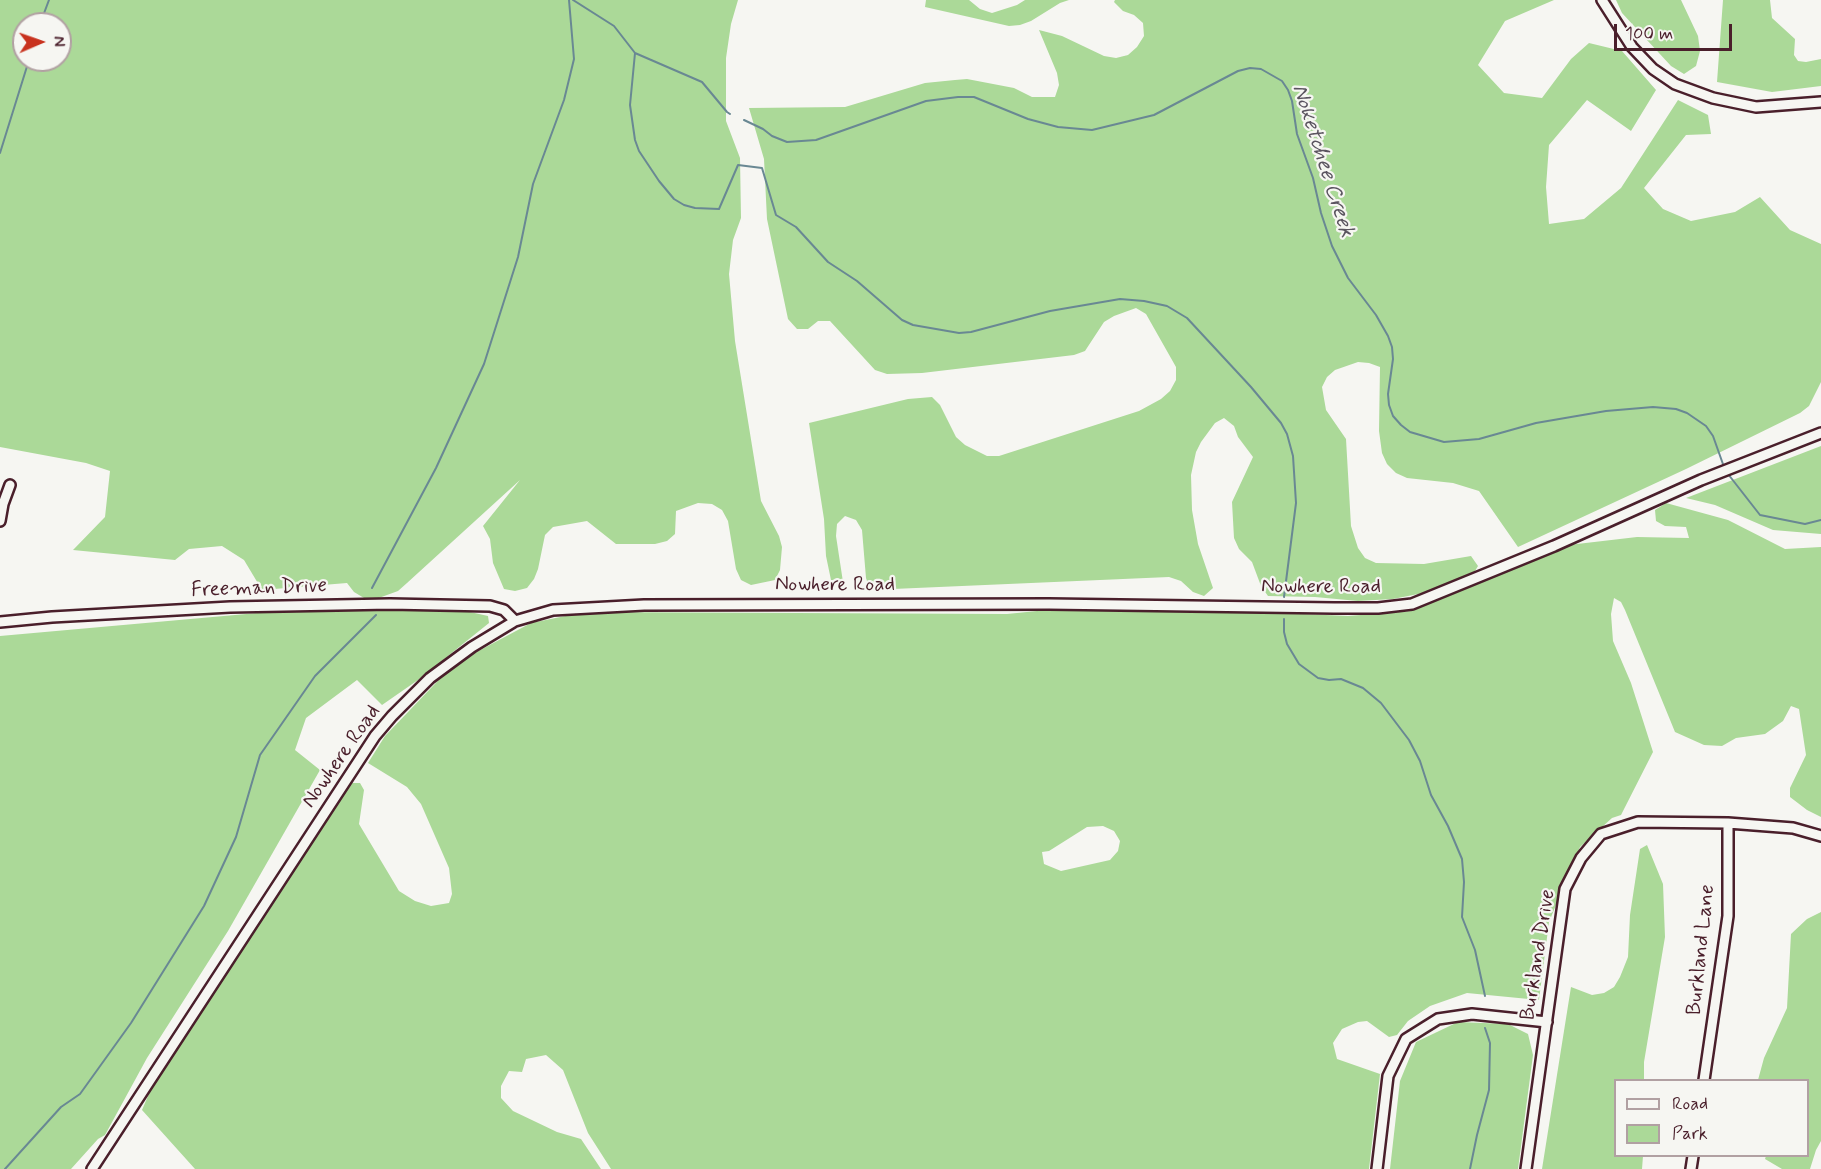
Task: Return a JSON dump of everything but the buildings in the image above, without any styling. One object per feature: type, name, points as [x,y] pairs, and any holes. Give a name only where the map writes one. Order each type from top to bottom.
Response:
[{"type":"street","points":[[1602,0],[1632,47],[1653,69],[1675,84],[1713,98],[1756,107],[1821,102]]},
{"type":"street","name":"Nowhere Road","points":[[92,1169],[375,736],[398,709],[430,678],[472,647],[515,621],[553,610],[632,605],[1060,604],[1378,608],[1412,604],[1701,480],[1821,433]]},
{"type":"street","points":[[0,521],[10,485]]},
{"type":"street","name":"Freeman Drive","points":[[0,622],[230,607],[390,604],[490,606],[504,610],[515,621]]},
{"type":"street","name":"Burkland Drive","points":[[1526,1169],[1565,889],[1581,858],[1601,834],[1638,822],[1728,823],[1793,828],[1821,836]]},
{"type":"street","name":"Burkland Lane","points":[[1704,1079],[1728,916],[1728,823]]},
{"type":"street","points":[[1377,1169],[1388,1076],[1406,1039],[1438,1019],[1472,1014],[1547,1022]]},
{"type":"green space","points":[[0,0],[738,0],[731,24],[726,58],[726,121],[740,158],[741,218],[733,240],[729,274],[735,341],[761,501],[779,536],[782,547],[780,570],[775,580],[751,585],[741,580],[736,569],[728,521],[722,510],[712,504],[698,503],[676,511],[675,534],[667,541],[655,544],[616,544],[587,521],[553,527],[545,535],[538,569],[527,588],[515,591],[504,589],[493,563],[490,539],[483,526],[520,480],[398,591],[376,599],[364,598],[354,592],[347,583],[262,590],[244,560],[222,546],[189,549],[175,560],[73,550],[105,517],[110,471],[86,463],[0,447]]},
{"type":"green space","points":[[926,0],[969,0],[980,9],[992,13],[1025,0],[1069,0],[1031,21],[1009,26],[925,7]]},
{"type":"green space","points":[[1115,0],[1554,0],[1505,21],[1478,65],[1504,93],[1542,98],[1571,59],[1589,43],[1622,51],[1656,90],[1631,131],[1587,100],[1549,145],[1546,187],[1549,224],[1584,219],[1621,188],[1678,100],[1708,115],[1711,134],[1686,135],[1644,188],[1663,209],[1691,221],[1735,212],[1760,197],[1790,230],[1821,244],[1821,382],[1809,406],[1800,413],[1686,469],[1518,547],[1479,491],[1453,483],[1407,478],[1396,473],[1387,464],[1382,453],[1379,431],[1380,367],[1358,362],[1335,370],[1327,377],[1322,387],[1326,410],[1346,439],[1351,526],[1358,548],[1365,558],[1376,563],[1424,564],[1471,556],[1478,566],[1472,576],[1428,592],[1393,599],[1358,601],[1268,596],[1261,586],[1252,562],[1239,549],[1234,538],[1232,502],[1253,457],[1238,437],[1234,426],[1224,418],[1215,423],[1201,442],[1196,452],[1191,475],[1192,510],[1198,544],[1213,588],[1204,596],[1193,592],[1181,581],[1169,577],[870,590],[866,578],[862,530],[856,520],[845,516],[837,524],[836,536],[843,582],[831,580],[809,423],[908,399],[932,397],[940,405],[956,437],[965,445],[987,456],[999,456],[1139,411],[1161,399],[1170,391],[1176,380],[1176,367],[1146,314],[1136,308],[1104,322],[1085,351],[1074,355],[922,373],[887,374],[875,370],[830,321],[818,321],[808,329],[797,329],[788,319],[767,219],[764,159],[749,108],[845,107],[925,83],[967,79],[1014,88],[1032,97],[1055,97],[1059,85],[1057,73],[1039,30],[1062,36],[1104,56],[1116,58],[1128,55],[1144,36],[1143,23],[1134,15],[1123,11],[1114,2]]},
{"type":"green space","points":[[1616,0],[1681,0],[1698,36],[1700,51],[1696,66],[1684,74],[1671,66],[1622,13]]},
{"type":"green space","points":[[1723,0],[1770,0],[1772,18],[1795,39],[1794,55],[1798,61],[1821,59],[1821,86],[1772,92],[1717,82]]},
{"type":"green space","points":[[1821,446],[1821,534],[1773,530],[1715,505],[1686,498]]},
{"type":"green space","points":[[1666,503],[1728,520],[1785,549],[1821,547],[1821,817],[1790,797],[1790,788],[1806,755],[1799,709],[1791,706],[1783,721],[1765,734],[1736,738],[1722,746],[1704,745],[1675,732],[1625,610],[1621,602],[1614,598],[1611,614],[1613,641],[1631,683],[1653,752],[1621,815],[1612,818],[1580,847],[1549,922],[1539,1000],[1467,993],[1430,1006],[1408,1021],[1397,1035],[1389,1037],[1367,1021],[1342,1029],[1333,1043],[1337,1059],[1380,1074],[1369,1169],[611,1169],[588,1133],[563,1070],[546,1055],[526,1059],[522,1072],[509,1071],[501,1086],[501,1098],[513,1111],[557,1132],[581,1139],[601,1169],[195,1169],[142,1110],[157,1075],[239,947],[352,783],[360,783],[364,790],[359,824],[399,891],[415,901],[431,906],[449,903],[452,894],[449,868],[421,804],[407,787],[368,763],[385,736],[454,664],[531,623],[585,612],[1007,614],[1047,610],[1214,610],[1348,616],[1411,611],[1560,546],[1637,537],[1689,538],[1686,527],[1665,526],[1656,521],[1655,510]],"holes":[[[1103,826],[1114,831],[1120,841],[1118,851],[1110,860],[1061,871],[1044,864],[1042,852],[1049,851],[1087,827]]]},
{"type":"green space","points":[[443,606],[488,616],[489,623],[418,680],[382,705],[357,680],[306,718],[295,750],[320,770],[228,931],[147,1058],[105,1135],[98,1139],[71,1169],[0,1169],[0,636],[291,610]]},
{"type":"green space","points":[[1647,845],[1663,884],[1665,937],[1644,1062],[1644,1079],[1614,1079],[1614,1157],[1643,1157],[1642,1169],[1542,1169],[1571,987],[1592,995],[1604,993],[1614,987],[1620,977],[1628,957],[1630,915],[1640,849]]},
{"type":"green space","points":[[1821,912],[1821,1141],[1810,1169],[1782,1169],[1765,1159],[1766,1157],[1809,1157],[1809,1079],[1758,1079],[1764,1058],[1787,1008],[1791,934],[1807,919]]},
{"type":"green space","points":[[1458,1022],[1508,1024],[1528,1034],[1533,1055],[1518,1169],[1390,1169],[1400,1081],[1416,1042]]},
{"type":"waterway","points":[[44,12],[49,0]]},
{"type":"waterway","points":[[372,588],[436,468],[484,364],[518,257],[533,184],[564,100],[574,59],[569,0]]},
{"type":"waterway","name":"Noketchee Creek","points":[[573,0],[614,26],[635,53],[702,82],[730,114]]},
{"type":"waterway","points":[[635,53],[630,105],[635,140],[639,151],[674,199],[695,208],[719,209],[738,165],[762,168],[776,215],[796,227],[828,262],[857,281],[902,320],[913,325],[959,333],[971,332],[1050,311],[1120,299],[1167,306],[1187,318],[1251,387],[1281,423],[1287,434],[1293,456],[1296,503],[1284,597]]},
{"type":"waterway","name":"Noketchee Creek","points":[[744,120],[787,142],[816,140],[926,101],[974,97],[1028,119],[1058,127],[1092,130],[1154,115],[1238,71],[1250,68],[1261,69],[1282,81],[1288,90],[1297,134],[1313,178],[1332,246],[1348,278],[1376,315],[1388,336],[1393,359],[1388,394],[1389,405],[1393,416],[1401,425],[1410,432],[1444,442],[1479,439],[1536,423],[1606,411],[1653,407],[1676,409],[1687,413],[1706,426],[1713,436],[1724,467]]},
{"type":"waterway","points":[[0,153],[25,72]]},
{"type":"waterway","name":"Noketchee Creek","points":[[1728,474],[1760,515],[1805,524],[1821,520]]},
{"type":"waterway","points":[[5,1169],[61,1107],[80,1094],[131,1023],[204,906],[236,837],[260,755],[315,676],[376,615]]},
{"type":"waterway","points":[[1284,619],[1287,644],[1299,664],[1318,678],[1341,679],[1363,688],[1381,703],[1409,740],[1420,761],[1431,795],[1462,859],[1464,882],[1462,917],[1475,950],[1485,996]]},
{"type":"waterway","points":[[1470,1169],[1489,1090],[1490,1043],[1485,1028]]}]
